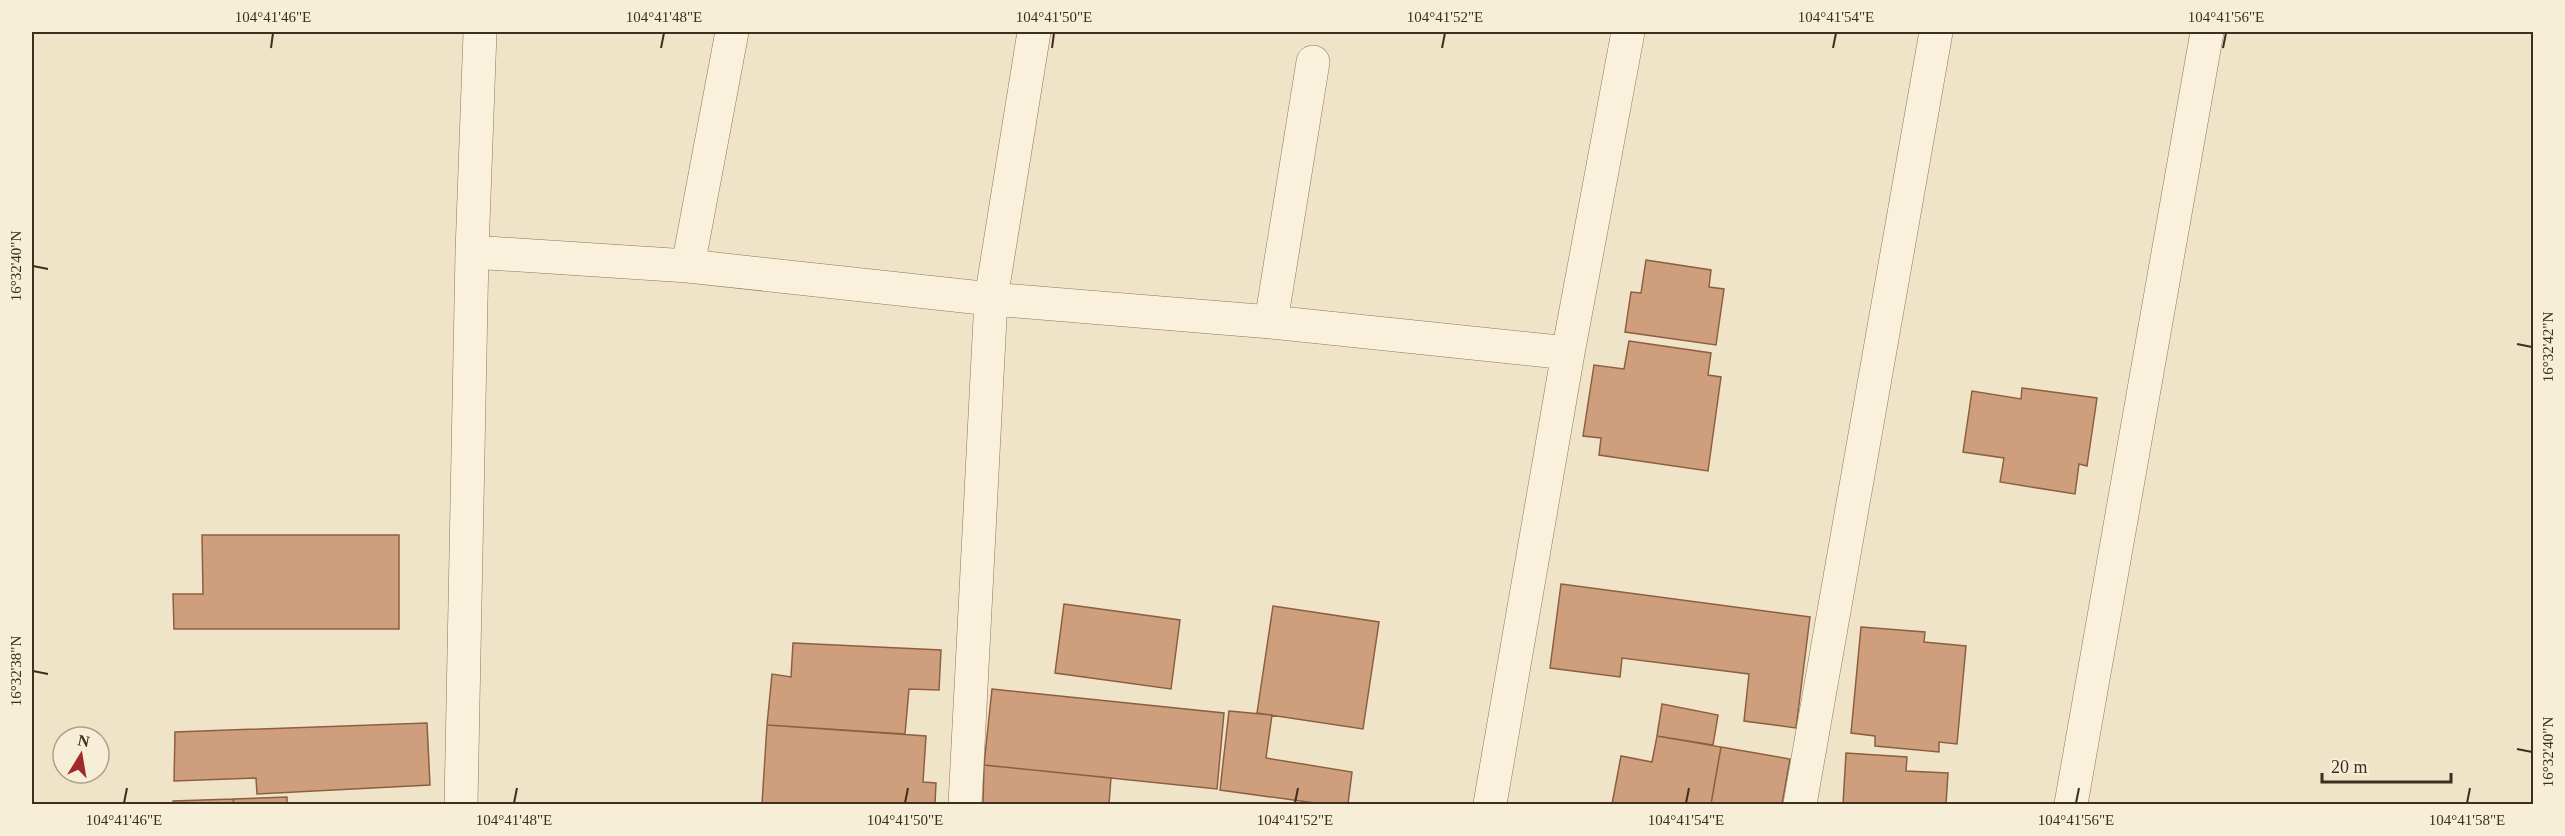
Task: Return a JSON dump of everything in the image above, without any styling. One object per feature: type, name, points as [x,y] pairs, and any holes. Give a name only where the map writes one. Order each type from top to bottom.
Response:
[{"type":"street","points":[[461,804],[472,252],[480,32]]},
{"type":"street","points":[[688,266],[732,32]]},
{"type":"street","points":[[965,804],[991,299],[1034,32]]},
{"type":"street","points":[[1490,804],[1568,353],[1628,32]]},
{"type":"street","points":[[1800,804],[1936,32]]},
{"type":"street","points":[[2071,804],[2207,32]]},
{"type":"street","points":[[1271,322],[1313,62]]},
{"type":"street","points":[[472,252],[688,266],[991,299],[1271,322],[1568,353]]},
{"type":"building","points":[[1646,260],[1711,270],[1709,287],[1724,289],[1716,345],[1625,332],[1631,292],[1641,293]]},
{"type":"building","points":[[1629,341],[1711,353],[1708,375],[1721,377],[1708,471],[1599,455],[1601,438],[1583,436],[1594,365],[1624,369]]},
{"type":"building","points":[[2022,388],[2097,398],[2087,466],[2079,464],[2075,494],[2000,482],[2004,458],[1963,452],[1972,391],[2021,399]]},
{"type":"building","points":[[202,535],[399,535],[399,629],[174,629],[173,594],[203,594]]},
{"type":"building","points":[[1561,584],[1810,617],[1796,728],[1744,721],[1749,674],[1622,658],[1620,677],[1550,668]]},
{"type":"building","points":[[1064,604],[1180,620],[1171,689],[1055,673]]},
{"type":"building","points":[[1273,606],[1379,622],[1363,729],[1257,713]]},
{"type":"building","points":[[1861,627],[1925,632],[1924,642],[1966,646],[1957,744],[1939,742],[1939,752],[1875,746],[1875,736],[1851,733]]},
{"type":"building","points":[[793,643],[941,650],[939,690],[909,689],[905,734],[767,725],[772,674],[791,677]]},
{"type":"building","points":[[992,689],[1224,713],[1217,789],[984,765]]},
{"type":"building","points":[[1662,704],[1718,715],[1713,745],[1657,736]]},
{"type":"building","points":[[1229,711],[1272,715],[1266,758],[1352,772],[1348,804],[1322,804],[1220,790]]},
{"type":"building","points":[[427,723],[430,785],[257,794],[256,778],[174,781],[175,732]]},
{"type":"building","points":[[767,725],[926,736],[923,782],[936,783],[935,804],[762,804]]},
{"type":"building","points":[[1657,736],[1721,747],[1711,804],[1612,804],[1621,756],[1652,762]]},
{"type":"building","points":[[1721,747],[1790,759],[1782,804],[1711,804]]},
{"type":"building","points":[[1846,753],[1907,757],[1906,771],[1948,773],[1946,804],[1843,804]]},
{"type":"building","points":[[984,765],[1111,778],[1109,804],[983,804]]},
{"type":"building","points":[[287,797],[287,804],[234,804],[233,799]]},
{"type":"building","points":[[233,799],[234,804],[173,804],[173,801]]}]
